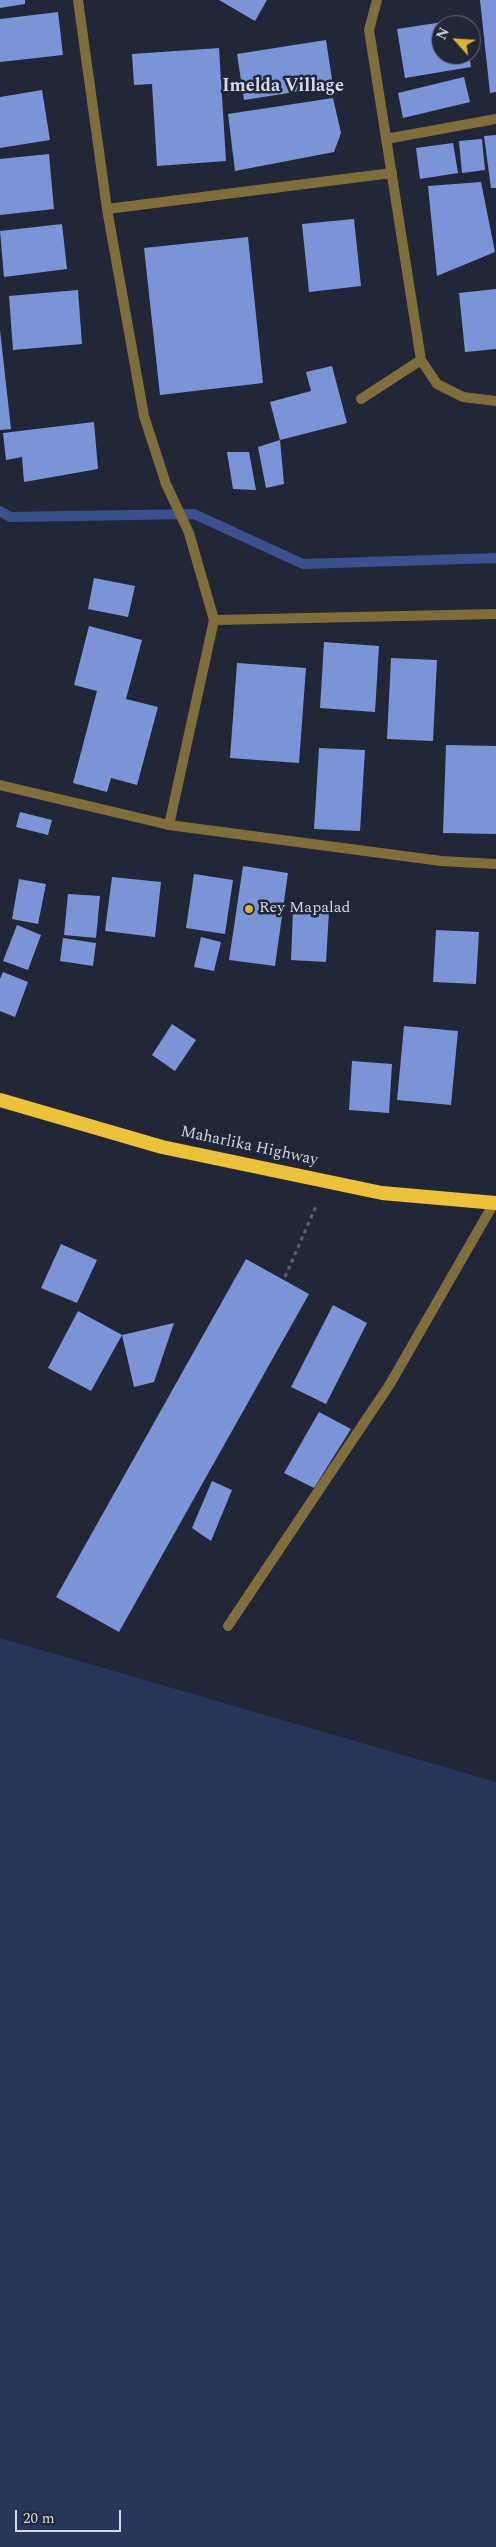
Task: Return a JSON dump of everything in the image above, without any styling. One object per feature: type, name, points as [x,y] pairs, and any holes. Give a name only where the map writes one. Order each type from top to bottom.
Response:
[{"type":"highway","name":"Maharlika Highway","points":[[0,1100],[162,1147],[327,1182],[382,1193],[495,1203]]},
{"type":"street","points":[[78,0],[107,209],[144,416],[166,484],[189,533],[214,620],[169,825]]},
{"type":"street","points":[[377,0],[369,30],[421,360],[437,384],[463,397],[496,400]]},
{"type":"street","points":[[386,140],[496,119]]},
{"type":"street","points":[[107,209],[392,173]]},
{"type":"street","points":[[360,399],[421,360]]},
{"type":"street","points":[[214,620],[496,614]]},
{"type":"street","points":[[0,785],[169,825],[441,861],[496,864]]},
{"type":"street","points":[[228,1626],[390,1384],[495,1203]]},
{"type":"path","points":[[285,1277],[327,1182]]},
{"type":"shaded area","points":[[0,1638],[496,1782],[496,2547],[0,2547]]},
{"type":"building","points":[[0,0],[25,0],[25,4],[0,8]]},
{"type":"building","points":[[219,0],[267,0],[255,21]]},
{"type":"building","points":[[480,0],[496,0],[496,92],[490,93]]},
{"type":"building","points":[[58,12],[63,55],[0,62],[0,19]]},
{"type":"building","points":[[431,24],[431,65],[471,65],[471,67],[405,78],[397,29]]},
{"type":"building","points":[[326,40],[333,86],[244,100],[237,54]]},
{"type":"building","points":[[219,48],[226,161],[157,166],[152,84],[134,85],[132,54]]},
{"type":"building","points":[[464,77],[470,102],[403,118],[398,93]]},
{"type":"building","points":[[42,90],[50,140],[0,148],[0,97]]},
{"type":"building","points":[[333,98],[341,133],[334,152],[235,171],[228,114]]},
{"type":"building","points":[[496,135],[496,188],[491,188],[484,136]]},
{"type":"building","points":[[482,139],[485,170],[462,173],[459,141]]},
{"type":"building","points":[[453,143],[458,173],[420,179],[416,148]]},
{"type":"building","points":[[49,154],[54,209],[0,215],[0,159]]},
{"type":"building","points":[[481,182],[495,252],[437,276],[428,186]]},
{"type":"building","points":[[354,219],[361,286],[309,292],[302,224]]},
{"type":"building","points":[[62,224],[67,269],[4,277],[0,231]]},
{"type":"building","points":[[248,237],[263,383],[160,395],[144,248]]},
{"type":"building","points":[[496,289],[496,349],[465,352],[459,293]]},
{"type":"building","points":[[78,290],[82,344],[13,350],[9,296]]},
{"type":"building","points":[[0,330],[11,429],[0,430]]},
{"type":"building","points":[[332,366],[347,423],[280,440],[270,402],[311,391],[306,372]]},
{"type":"building","points":[[94,422],[98,469],[24,482],[22,457],[6,460],[3,433]]},
{"type":"building","points":[[280,440],[284,484],[266,488],[258,447]]},
{"type":"building","points":[[227,452],[249,452],[256,490],[233,489]]},
{"type":"building","points":[[94,578],[135,586],[128,617],[88,609]]},
{"type":"building","points":[[89,626],[142,640],[126,699],[158,707],[137,785],[111,778],[107,792],[73,783],[97,691],[74,685]]},
{"type":"building","points":[[324,642],[379,646],[375,712],[320,708]]},
{"type":"building","points":[[391,658],[437,660],[433,741],[387,739]]},
{"type":"building","points":[[237,663],[306,668],[299,763],[230,758]]},
{"type":"building","points":[[446,745],[496,746],[496,834],[443,833]]},
{"type":"building","points":[[319,748],[365,750],[360,831],[314,829]]},
{"type":"building","points":[[20,812],[52,820],[48,835],[16,827]]},
{"type":"building","points":[[243,866],[288,873],[275,966],[229,960]]},
{"type":"building","points":[[194,874],[233,880],[225,934],[186,928]]},
{"type":"building","points":[[112,877],[161,882],[155,937],[105,931]]},
{"type":"building","points":[[19,879],[46,884],[38,924],[12,919]]},
{"type":"building","points":[[68,894],[100,896],[96,938],[64,935]]},
{"type":"building","points":[[293,910],[329,911],[326,962],[291,960]]},
{"type":"building","points":[[17,925],[41,935],[28,970],[3,961]]},
{"type":"building","points":[[436,930],[479,932],[476,984],[433,982]]},
{"type":"building","points":[[201,937],[221,942],[214,971],[194,967]]},
{"type":"building","points":[[63,938],[96,943],[93,966],[60,961]]},
{"type":"building","points":[[3,972],[28,982],[15,1017],[0,1011],[0,979]]},
{"type":"building","points":[[172,1024],[196,1040],[175,1071],[152,1055]]},
{"type":"building","points":[[404,1026],[458,1031],[451,1105],[397,1100]]},
{"type":"building","points":[[352,1061],[392,1064],[389,1113],[349,1110]]},
{"type":"building","points":[[61,1244],[97,1260],[77,1303],[41,1288]]},
{"type":"building","points":[[246,1259],[309,1294],[119,1632],[56,1597]]},
{"type":"building","points":[[333,1305],[367,1323],[326,1404],[291,1387]]},
{"type":"building","points":[[78,1311],[122,1335],[91,1391],[48,1368]]},
{"type":"building","points":[[174,1323],[154,1382],[134,1387],[122,1335]]},
{"type":"building","points":[[319,1412],[351,1429],[314,1488],[284,1473]]},
{"type":"building","points":[[212,1481],[232,1490],[211,1541],[192,1528]]},
{"type":"waterway","points":[[0,511],[10,517],[194,514],[303,564],[496,558]]},
{"type":"place","name":"Rey Mapalad","points":[[249,909]]},
{"type":"district","name":"Imelda Village","points":[[283,87]]}]
